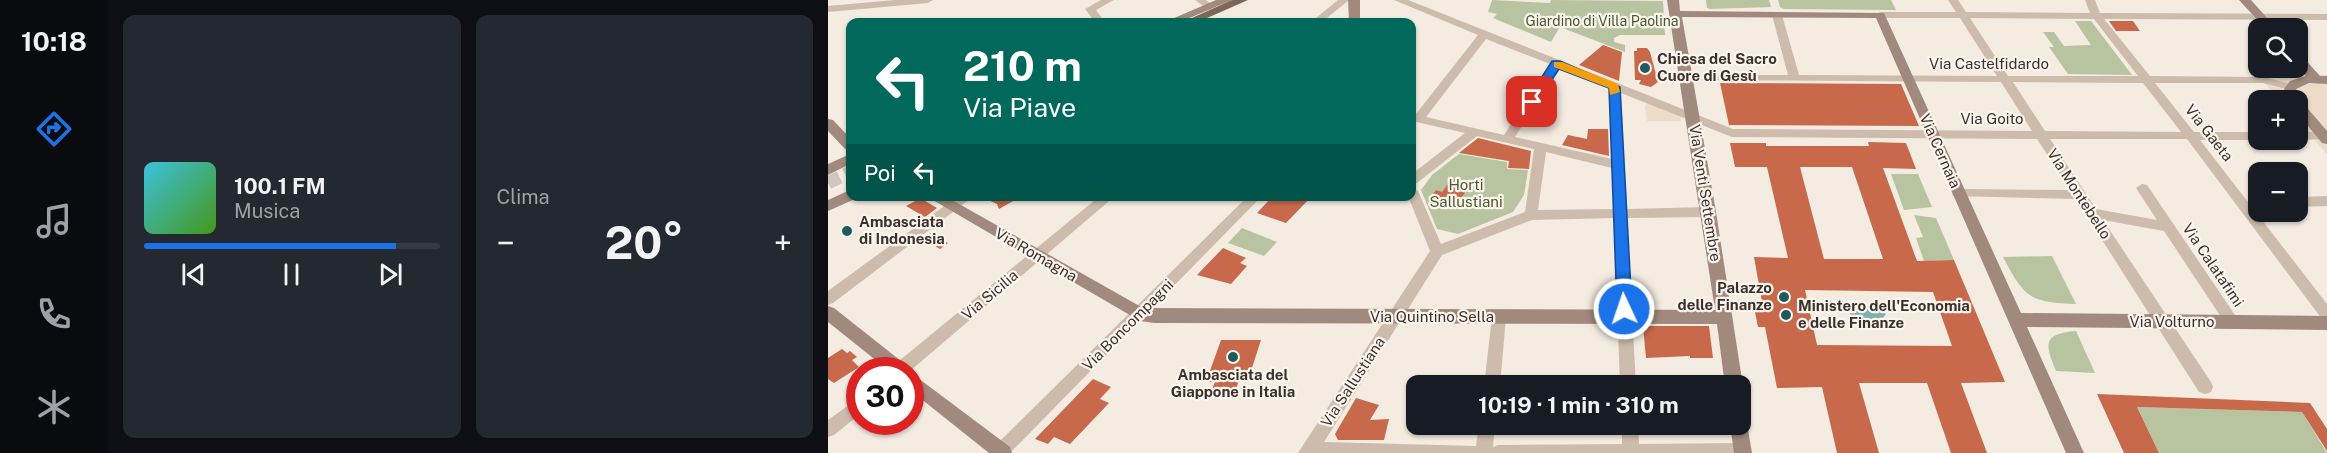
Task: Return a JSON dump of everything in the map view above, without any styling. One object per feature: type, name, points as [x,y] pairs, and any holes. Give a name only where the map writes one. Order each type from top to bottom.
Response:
[{"type":"main road","points":[[1190,18],[1215,6],[1242,0]]},
{"type":"main road","points":[[1196,18],[1215,6],[1253,0]]},
{"type":"main road","points":[[1204,18],[1215,6]]},
{"type":"street","points":[[828,9],[928,0]]},
{"type":"street","points":[[1097,18],[1090,9],[1109,0]]},
{"type":"street","name":"Via Goito","points":[[1399,0],[1724,131],[1740,134],[2248,136]]},
{"type":"street","points":[[1427,11],[1432,0]]},
{"type":"street","name":"Via Venti Settembre","points":[[1673,0],[1732,375]]},
{"type":"street","name":"Via Montebello","points":[[1953,0],[2205,387]]},
{"type":"street","name":"Via Gaeta","points":[[2090,0],[2096,16],[2242,202],[2327,315]]},
{"type":"street","points":[[2245,0],[2260,16]]},
{"type":"street","points":[[1321,18],[1340,3],[1355,4]]},
{"type":"street","points":[[1182,18],[1215,6]]},
{"type":"street","points":[[1676,14],[2327,17]]},
{"type":"street","points":[[1778,15],[1795,79]]},
{"type":"street","name":"Via Cernaia","points":[[1880,15],[2016,320]]},
{"type":"street","points":[[1416,116],[1485,34]]},
{"type":"street","points":[[1507,140],[1556,64]]},
{"type":"street","points":[[2308,68],[2321,79]]},
{"type":"street","name":"Via Castelfidardo","points":[[1685,78],[2263,80],[2291,87]]},
{"type":"street","points":[[2292,90],[2291,87],[2301,81],[2321,79]]},
{"type":"street","points":[[1614,87],[1628,375]]},
{"type":"street","points":[[1416,117],[1618,165]]},
{"type":"street","points":[[2308,118],[2325,138]]},
{"type":"street","points":[[828,123],[846,142]]},
{"type":"street","points":[[1416,177],[1474,132]]},
{"type":"street","points":[[2308,137],[2325,138]]},
{"type":"street","points":[[1531,215],[1540,148]]},
{"type":"street","points":[[828,170],[846,161]]},
{"type":"street","name":"Via Calatafimi","points":[[2142,188],[2232,322]]},
{"type":"street","points":[[1958,194],[2080,195]]},
{"type":"street","points":[[828,206],[846,197]]},
{"type":"street","name":"Via Romagna","points":[[941,201],[1140,314]]},
{"type":"street","points":[[828,298],[962,201]]},
{"type":"street","name":"Via Sicilia","points":[[916,357],[1103,201]]},
{"type":"street","name":"Via Boncompagni","points":[[1001,452],[1250,201]]},
{"type":"street","points":[[1416,201],[1437,251],[1531,215],[1708,212]]},
{"type":"street","points":[[2308,201],[2327,201]]},
{"type":"street","points":[[2242,202],[2248,202]]},
{"type":"street","name":"Via Calatafimi","points":[[2092,213],[2167,227]]},
{"type":"street","name":"Via Sallustiana","points":[[1309,451],[1437,251]]},
{"type":"street","points":[[828,313],[884,357]]},
{"type":"street","name":"Via Quintino Sella","points":[[1140,314],[1724,317]]},
{"type":"street","points":[[1493,375],[1499,317]]},
{"type":"street","points":[[2016,320],[2075,453]]},
{"type":"street","name":"Via Volturno","points":[[2016,320],[2327,323]]},
{"type":"street","points":[[924,390],[1001,452]]},
{"type":"street","points":[[828,430],[846,415]]},
{"type":"street","points":[[1484,453],[1486,435]]},
{"type":"street","points":[[1630,435],[1631,452]]},
{"type":"street","points":[[1497,453],[1743,452],[1741,435]]},
{"type":"street","points":[[1309,451],[1475,453]]},
{"type":"green space","name":"Giardino di Villa Paolina","points":[[1492,0],[1550,3],[1551,0],[1663,1],[1665,35],[1620,35],[1614,38],[1614,42],[1625,45],[1625,52],[1560,27],[1551,42],[1493,18],[1497,14],[1488,12]]},
{"type":"green space","points":[[1706,0],[1769,0],[1771,7],[1710,9],[1707,8]]},
{"type":"green space","points":[[1778,0],[1891,0],[1896,10],[1784,9],[1780,7]]},
{"type":"green space","points":[[2075,21],[2091,21],[2132,75],[2068,74],[2049,47],[2054,47],[2043,32],[2054,32],[2064,46],[2091,45]]},
{"type":"green space","name":"Horti Sallustiani","points":[[1459,154],[1507,162],[1507,169],[1528,170],[1524,195],[1513,212],[1458,234],[1437,229],[1421,190],[1432,175]]},
{"type":"green space","points":[[1891,174],[1918,174],[1932,207],[1904,210]]},
{"type":"green space","points":[[1914,215],[1936,218],[1954,260],[1924,261],[1916,238],[1923,237]]},
{"type":"green space","points":[[1242,228],[1277,242],[1264,256],[1228,243]]},
{"type":"green space","points":[[2052,256],[2076,304],[2048,302],[2030,295],[2017,281],[2003,257]]},
{"type":"green space","points":[[2076,331],[2095,373],[2056,371],[2050,354],[2049,342],[2057,335]]},
{"type":"green space","points":[[2137,407],[2302,412],[2327,453],[2159,453]]},
{"type":"shaded area","points":[[2308,75],[2327,75],[2327,154],[2308,132],[2308,90],[2271,90],[2260,78],[2308,78]]},
{"type":"shaded area","points":[[1649,100],[1680,113],[1681,121],[1647,121],[1645,107]]},
{"type":"water","points":[[1856,306],[1876,307],[1886,314],[1880,322],[1860,322],[1850,314]]},
{"type":"building","points":[[2109,21],[2133,21],[2140,31],[2116,31]]},
{"type":"building","points":[[1603,45],[1622,52],[1619,81],[1579,65]]},
{"type":"building","name":"Chiesa del Sacro Cuore di Gesù","points":[[1637,48],[1647,48],[1650,52],[1658,82],[1651,87],[1639,84],[1641,80],[1635,80],[1634,51],[1637,51]]},
{"type":"building","points":[[1720,83],[1901,84],[1919,126],[1729,125]]},
{"type":"building","points":[[1588,129],[1608,129],[1609,156],[1562,145],[1568,135],[1587,139]]},
{"type":"building","points":[[1478,138],[1531,151],[1529,169],[1508,168],[1509,161],[1459,153]]},
{"type":"building","name":"Palazzo delle Finanze","points":[[1868,142],[1906,143],[1916,169],[1883,168],[1917,261],[1954,260],[2005,382],[1961,383],[1987,453],[1951,453],[1927,383],[1859,383],[1879,453],[1837,453],[1822,387],[1777,388],[1765,327],[1758,327],[1753,302],[1762,302],[1754,257],[1788,258],[1767,167],[1735,167],[1730,143],[1766,143],[1766,146],[1869,146]],"holes":[[[1800,167],[1852,167],[1883,259],[1824,259]],[[1805,290],[1933,292],[1952,346],[1817,345]]]},
{"type":"building","points":[[1452,179],[1471,184],[1457,204],[1431,197],[1436,190],[1442,192]]},
{"type":"building","points":[[915,201],[925,201],[937,208],[925,217],[906,206]]},
{"type":"building","points":[[990,201],[1013,201],[999,209],[997,204]]},
{"type":"building","points":[[1268,201],[1307,201],[1286,223],[1257,213]]},
{"type":"building","points":[[931,233],[948,243],[940,249],[922,238]]},
{"type":"building","points":[[1223,248],[1246,258],[1240,263],[1247,266],[1231,284],[1197,275]]},
{"type":"building","points":[[1643,326],[1709,326],[1713,358],[1690,358],[1690,356],[1646,358]]},
{"type":"building","points":[[1221,340],[1261,340],[1248,380],[1239,380],[1234,395],[1210,395],[1215,382],[1206,382]]},
{"type":"building","points":[[842,349],[847,353],[850,351],[857,357],[846,357],[846,375],[834,383],[828,379],[828,358]]},
{"type":"building","points":[[1093,379],[1111,387],[1100,399],[1109,403],[1070,444],[1054,437],[1048,444],[1035,439]]},
{"type":"building","points":[[2097,394],[2310,403],[2327,429],[2327,451],[2302,412],[2137,407],[2159,453],[2124,453]]},
{"type":"building","points":[[1356,398],[1379,405],[1370,420],[1389,419],[1384,440],[1338,440],[1335,434]]},
{"type":"tunnel","points":[[828,183],[846,174]]},
{"type":"slow traffic","points":[[1558,64],[1614,87],[1614,92]]},
{"type":"place","name":"Chiesa del Sacro Cuore di Gesù","points":[[1645,68]]},
{"type":"place","name":"Ambasciata di Indonesia","points":[[847,231]]},
{"type":"place","name":"Palazzo delle Finanze","points":[[1784,297]]},
{"type":"place","name":"Ministero dell'Economia e delle Finanze","points":[[1786,315]]},
{"type":"place","name":"Ambasciata del Giappone in Italia","points":[[1233,357]]},
{"type":"route","points":[[1532,102],[1556,64],[1614,87],[1624,309]]}]
